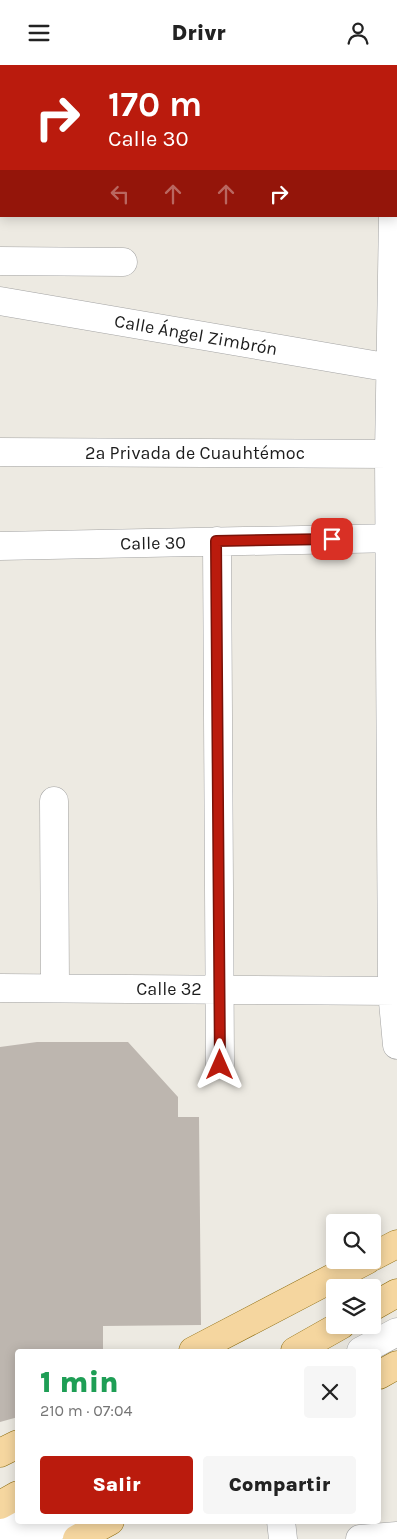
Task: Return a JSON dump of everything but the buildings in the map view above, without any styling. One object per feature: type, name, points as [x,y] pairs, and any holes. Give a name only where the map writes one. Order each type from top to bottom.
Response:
[{"type":"main road","points":[[381,1252],[397,1244]]},
{"type":"main road","points":[[198,1349],[350,1269]]},
{"type":"main road","points":[[381,1302],[397,1293]]},
{"type":"main road","points":[[299,1349],[326,1333]]},
{"type":"main road","points":[[381,1374],[397,1365]]},
{"type":"main road","points":[[0,1453],[15,1446]]},
{"type":"main road","points":[[0,1505],[15,1497]]},
{"type":"main road","points":[[77,1539],[104,1524]]},
{"type":"street","points":[[393,217],[389,454],[394,538],[394,991],[397,1045]]},
{"type":"street","points":[[0,261],[123,263]]},
{"type":"street","name":"Calle Ángel Zimbrón","points":[[0,301],[391,368]]},
{"type":"street","name":"2a Privada de Cuauhtémoc","points":[[0,452],[389,454]]},
{"type":"street","name":"Calle 30","points":[[0,547],[394,538]]},
{"type":"street","points":[[216,541],[220,1065]]},
{"type":"street","points":[[54,801],[55,988]]},
{"type":"street","name":"Calle 32","points":[[0,988],[394,991]]},
{"type":"street","points":[[365,1349],[397,1332]]},
{"type":"street","points":[[0,1533],[16,1524]]},
{"type":"street","points":[[33,1539],[60,1524]]},
{"type":"street","points":[[281,1524],[283,1539]]},
{"type":"street","points":[[360,1539],[397,1536]]},
{"type":"route","points":[[220,1065],[216,541],[332,539]]}]
